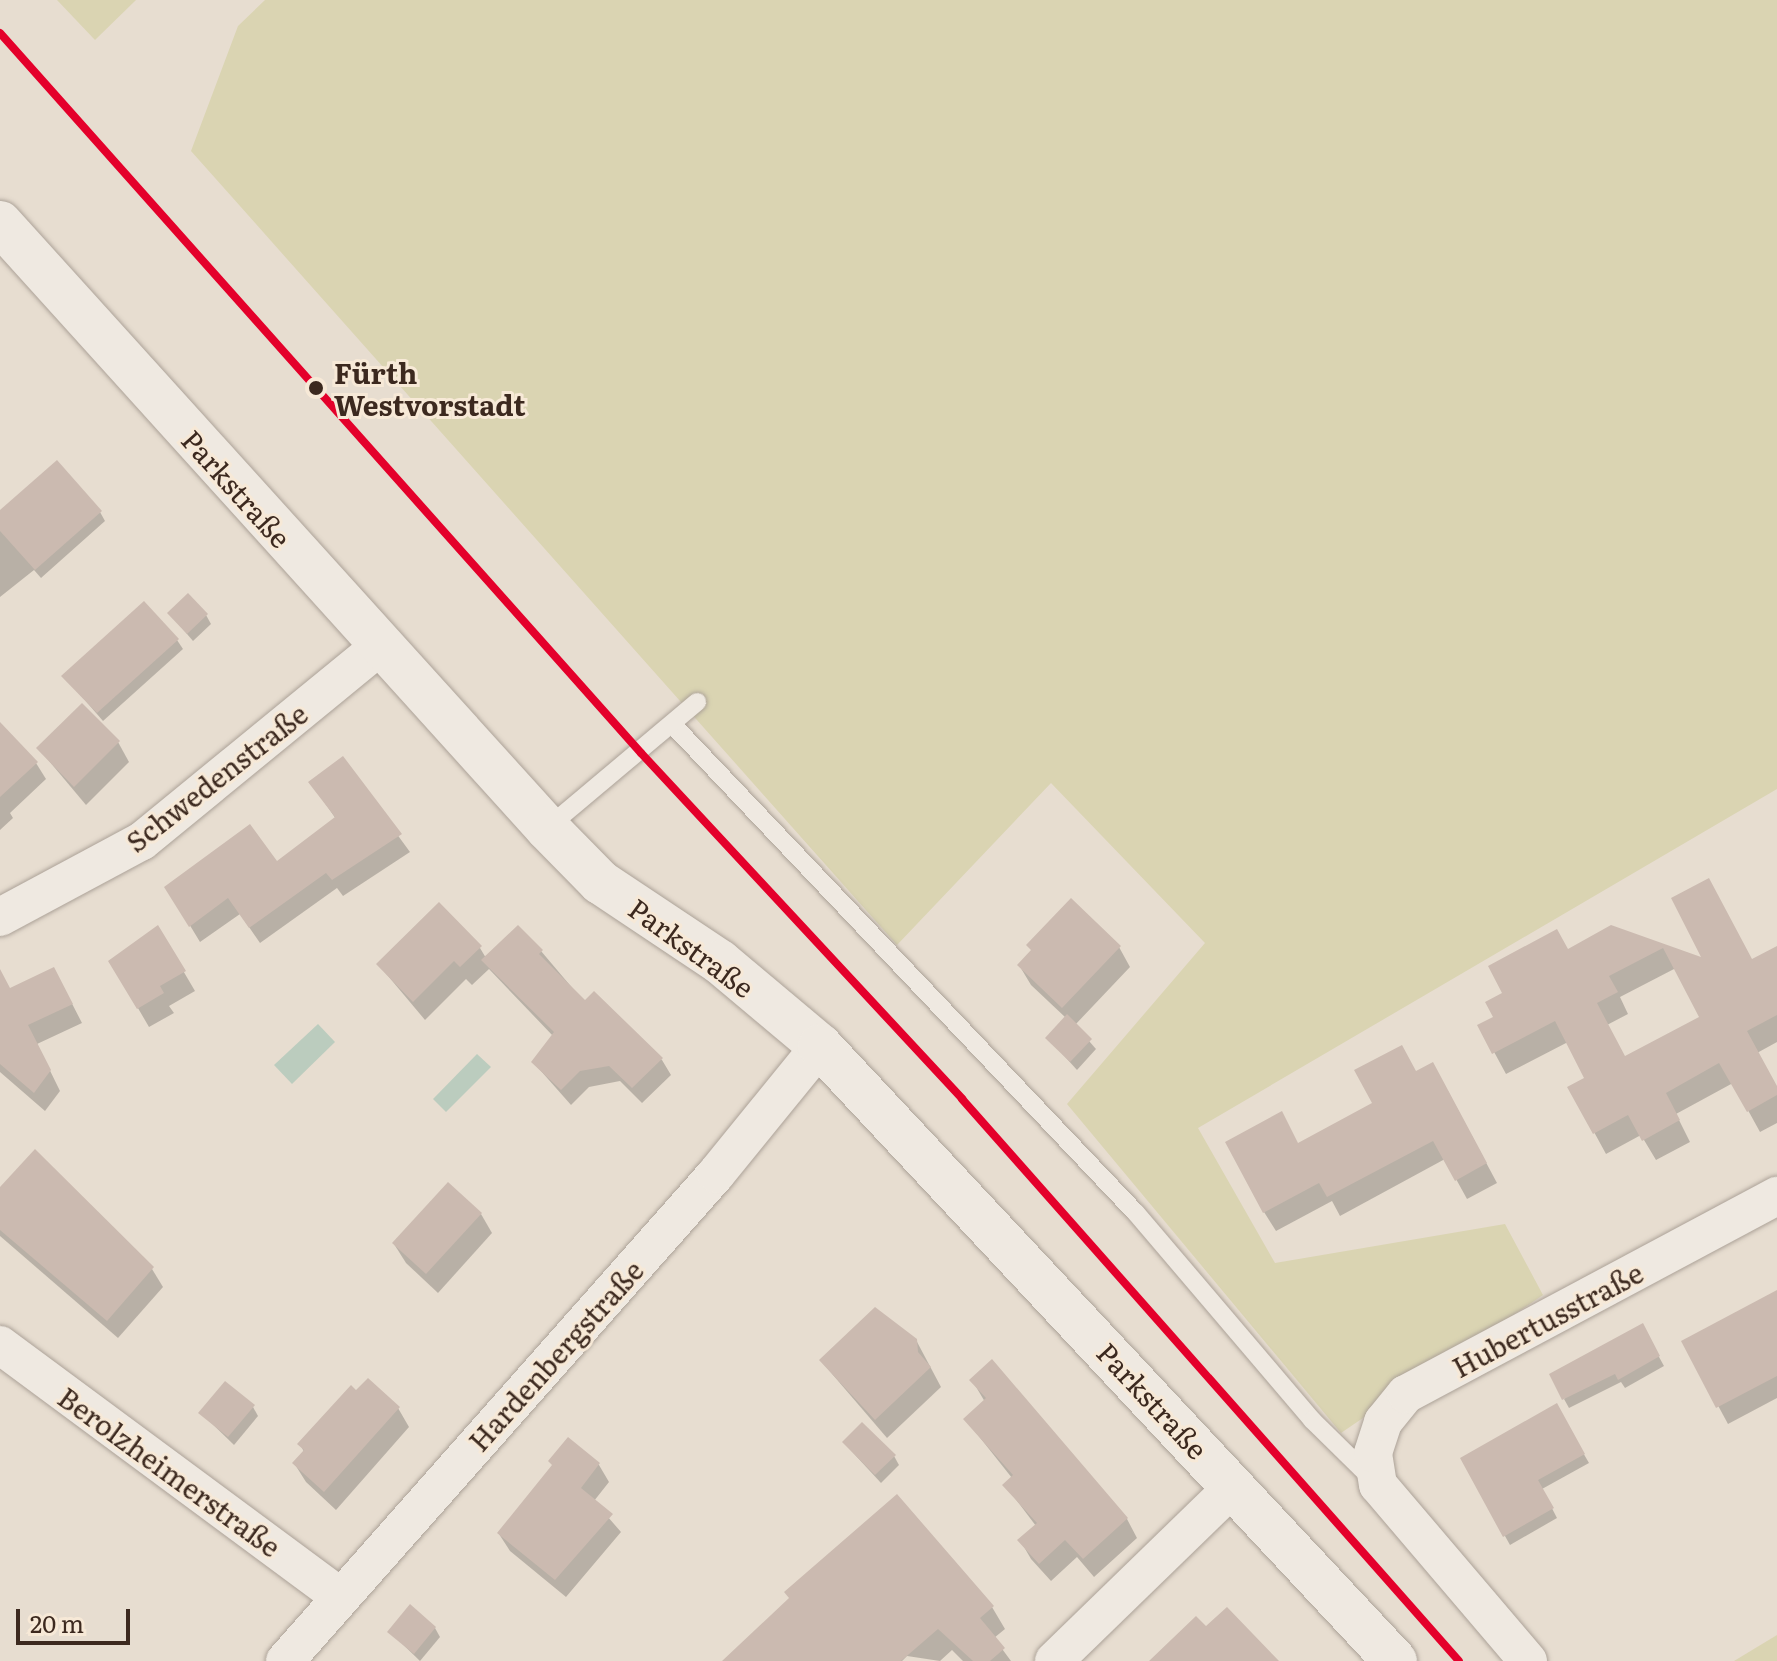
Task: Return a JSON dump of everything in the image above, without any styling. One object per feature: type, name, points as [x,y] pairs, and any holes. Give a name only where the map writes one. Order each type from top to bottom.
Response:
[{"type":"street","name":"Parkstraße","points":[[0,223],[547,828],[600,882],[720,962],[820,1046],[1395,1661]]},
{"type":"street","name":"Schwedenstraße","points":[[0,917],[142,841],[380,646]]},
{"type":"street","name":"Hardenbergstraße","points":[[285,1661],[716,1174],[820,1046]]},
{"type":"street","name":"Hubertusstraße","points":[[1378,1485],[1376,1443],[1383,1422],[1406,1394],[1777,1196]]},
{"type":"street","name":"Berolzheimerstraße","points":[[0,1345],[340,1597]]},
{"type":"street","points":[[1378,1485],[1528,1661]]},
{"type":"street","points":[[1054,1661],[1234,1486]]},
{"type":"lane","points":[[547,828],[697,702]]},
{"type":"lane","points":[[673,725],[1136,1213],[1312,1420],[1378,1485]]},
{"type":"shaded area","points":[[57,0],[136,0],[95,40]]},
{"type":"shaded area","points":[[265,0],[1777,0],[1777,789],[1198,1128],[1275,1263],[1505,1224],[1543,1295],[1341,1433],[1067,1104],[1205,943],[1051,783],[897,945],[191,151],[238,26]]},
{"type":"shaded area","points":[[318,1024],[335,1042],[292,1084],[274,1065]]},
{"type":"shaded area","points":[[477,1054],[491,1067],[446,1112],[433,1099]]},
{"type":"shaded area","points":[[1777,1635],[1777,1661],[1734,1661]]},
{"type":"building","points":[[57,460],[102,511],[35,570],[0,531],[0,510]]},
{"type":"building","points":[[188,593],[208,614],[187,634],[167,613]]},
{"type":"building","points":[[144,601],[179,639],[97,713],[61,676]]},
{"type":"building","points":[[82,703],[120,741],[74,787],[36,748]]},
{"type":"building","points":[[0,722],[38,762],[0,797]]},
{"type":"building","points":[[343,756],[402,834],[332,880],[326,873],[249,928],[228,898],[189,927],[164,887],[250,824],[277,861],[335,817],[308,782]]},
{"type":"building","points":[[1709,878],[1752,959],[1777,946],[1777,1015],[1747,1031],[1777,1086],[1777,1095],[1747,1112],[1719,1063],[1666,1093],[1680,1120],[1642,1141],[1628,1115],[1593,1134],[1567,1087],[1584,1078],[1555,1021],[1492,1054],[1477,1025],[1493,1017],[1485,1002],[1502,993],[1488,966],[1557,929],[1568,949],[1611,925],[1701,957],[1671,898]],"holes":[[[1663,948],[1699,1017],[1625,1056],[1597,1003],[1618,992],[1609,976]]]},
{"type":"building","points":[[1071,898],[1121,946],[1062,1008],[1017,965],[1031,950],[1026,945]]},
{"type":"building","points":[[439,902],[482,946],[460,967],[454,961],[413,1002],[376,964]]},
{"type":"building","points":[[158,925],[186,971],[160,986],[164,993],[137,1009],[108,961]]},
{"type":"building","points":[[518,925],[543,950],[539,954],[585,1000],[594,991],[663,1058],[632,1088],[609,1066],[580,1071],[561,1090],[531,1062],[554,1032],[481,960]]},
{"type":"building","points":[[54,967],[73,1004],[28,1025],[51,1070],[34,1093],[0,1064],[0,969],[10,988]]},
{"type":"building","points":[[1067,1014],[1092,1039],[1070,1062],[1045,1038]]},
{"type":"building","points":[[1402,1045],[1416,1071],[1433,1062],[1487,1163],[1455,1181],[1433,1141],[1327,1197],[1319,1183],[1263,1213],[1225,1142],[1282,1111],[1298,1143],[1372,1103],[1354,1070]]},
{"type":"building","points":[[35,1149],[154,1267],[107,1321],[0,1230],[0,1187]]},
{"type":"building","points":[[448,1182],[482,1213],[426,1274],[392,1243]]},
{"type":"building","points":[[1777,1290],[1777,1376],[1716,1408],[1681,1341]]},
{"type":"building","points":[[875,1307],[917,1339],[918,1352],[931,1367],[875,1420],[819,1360]]},
{"type":"building","points":[[1643,1323],[1660,1356],[1618,1380],[1615,1374],[1562,1400],[1549,1374]]},
{"type":"building","points":[[992,1359],[1128,1518],[1083,1559],[1065,1540],[1039,1564],[1017,1540],[1037,1523],[1002,1485],[1013,1475],[963,1419],[986,1398],[969,1380]]},
{"type":"building","points":[[368,1378],[400,1407],[324,1492],[292,1463],[304,1450],[297,1444],[351,1385],[356,1390]]},
{"type":"building","points":[[225,1381],[255,1405],[228,1437],[198,1413]]},
{"type":"building","points":[[1557,1403],[1585,1454],[1538,1480],[1554,1508],[1503,1537],[1460,1458]]},
{"type":"building","points":[[862,1422],[896,1455],[875,1475],[842,1442]]},
{"type":"building","points":[[568,1437],[600,1463],[581,1488],[613,1514],[555,1580],[497,1533],[552,1465],[548,1461]]},
{"type":"building","points":[[897,1494],[994,1606],[980,1618],[1005,1648],[990,1661],[973,1661],[938,1629],[901,1661],[722,1661],[789,1598],[784,1592]]},
{"type":"building","points":[[410,1604],[436,1627],[414,1654],[387,1632]]},
{"type":"building","points":[[1227,1607],[1279,1661],[1149,1661],[1196,1616],[1206,1626]]},
{"type":"transit line","points":[[0,33],[641,753],[962,1099],[1459,1661]]},
{"type":"place","name":"Fürth Westvorstadt","points":[[316,388]]}]
